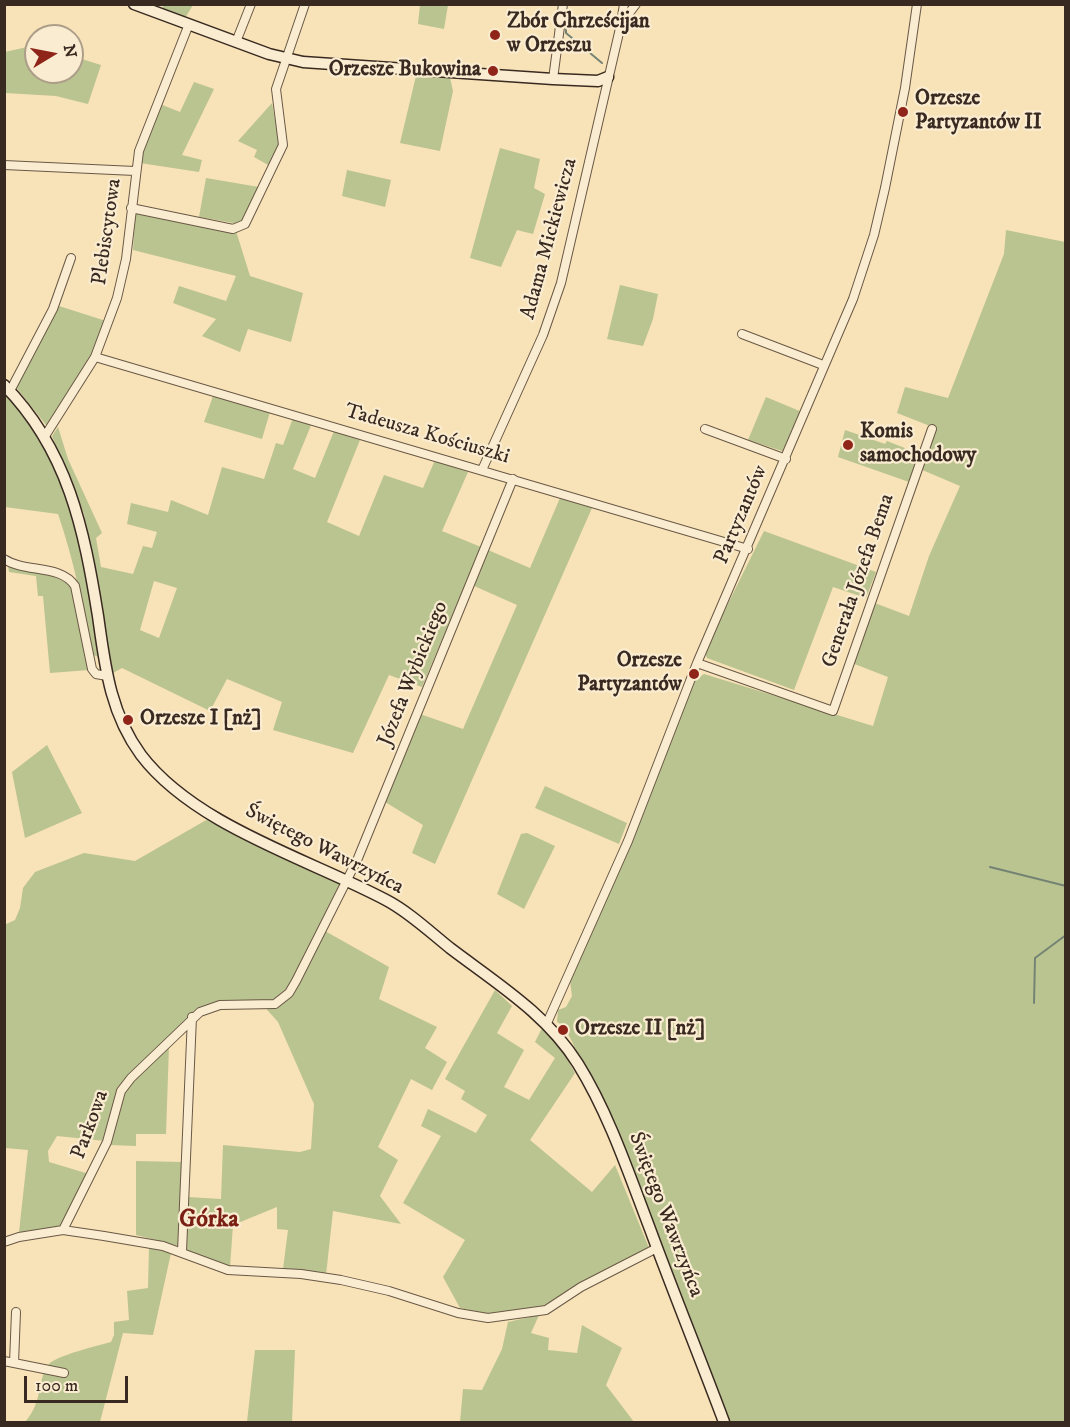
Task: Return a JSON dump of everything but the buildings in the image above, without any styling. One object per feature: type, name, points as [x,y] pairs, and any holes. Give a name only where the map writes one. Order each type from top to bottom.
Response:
[{"type":"street","points":[[134,4],[285,58],[369,67],[552,79],[598,81],[608,77]]},
{"type":"street","points":[[236,42],[251,4]]},
{"type":"street","points":[[131,208],[233,229],[242,226],[283,145],[275,97],[285,58],[305,4]]},
{"type":"street","points":[[552,79],[563,4]]},
{"type":"street","name":"Adama Mickiewicza","points":[[482,470],[543,335],[561,283],[604,106],[624,4]]},
{"type":"street","points":[[621,24],[636,4]]},
{"type":"street","name":"Partyzantów","points":[[547,1023],[628,841],[696,663],[748,549],[853,299],[874,235],[906,88],[917,4]]},
{"type":"street","name":"Plebiscytowa","points":[[45,436],[95,357],[117,298],[126,259],[139,151],[189,24]]},
{"type":"street","points":[[4,165],[135,171]]},
{"type":"street","points":[[7,388],[53,309],[71,258]]},
{"type":"street","points":[[742,334],[824,365]]},
{"type":"street","name":"Tadeusza Kościuszki","points":[[95,357],[748,549]]},
{"type":"street","name":"Świętego Wawrzyńca","points":[[7,388],[28,411],[45,436],[63,474],[82,528],[113,702],[122,725],[140,754],[162,779],[178,792],[239,829],[388,901],[547,1023],[584,1075],[613,1135],[724,1422]]},
{"type":"street","points":[[705,429],[786,459]]},
{"type":"street","name":"Generała Józefa Bema","points":[[696,663],[833,711],[932,429]]},
{"type":"street","name":"Józefa Wybickiego","points":[[346,881],[358,858],[513,479]]},
{"type":"street","points":[[4,560],[17,566],[60,574],[71,580],[75,586],[92,669],[96,674],[107,676]]},
{"type":"street","name":"Parkowa","points":[[63,1230],[107,1142],[121,1091],[192,1017],[220,1005],[268,1006],[281,1000],[296,981],[346,881]]},
{"type":"street","points":[[182,1251],[192,1017]]},
{"type":"street","points":[[4,1242],[19,1237],[63,1230],[163,1246],[182,1251],[228,1270],[301,1274],[341,1280],[389,1291],[458,1313],[497,1318],[546,1310],[581,1287],[657,1248]]},
{"type":"street","points":[[14,1363],[16,1312]]},
{"type":"street","points":[[4,1361],[64,1373]]},
{"type":"green space","points":[[163,5],[193,5],[185,18],[163,9]]},
{"type":"green space","points":[[420,5],[448,5],[444,29],[418,24]]},
{"type":"green space","points":[[24,48],[24,84],[84,84],[84,60],[101,65],[88,104],[56,96],[5,93],[5,52]]},
{"type":"green space","points":[[416,76],[450,78],[453,91],[440,151],[400,143]]},
{"type":"green space","points":[[194,82],[214,89],[182,155],[202,160],[199,172],[140,163],[142,148],[160,104],[180,112]]},
{"type":"green space","points":[[272,103],[280,146],[270,166],[254,157],[257,150],[238,141]]},
{"type":"green space","points":[[500,148],[540,159],[534,188],[545,194],[533,234],[517,230],[501,267],[470,258]]},
{"type":"green space","points":[[347,170],[391,180],[385,207],[342,196]]},
{"type":"green space","points":[[206,178],[259,187],[246,218],[239,224],[199,217]]},
{"type":"green space","points":[[139,212],[236,231],[250,276],[303,293],[291,342],[248,329],[240,352],[202,336],[216,319],[173,303],[179,286],[226,301],[236,276],[133,250],[135,216]]},
{"type":"green space","points":[[1006,230],[1065,242],[1065,1422],[730,1422],[621,1138],[564,1026],[557,1022],[558,1010],[566,1007],[572,996],[570,981],[693,681],[704,674],[873,726],[888,677],[852,663],[872,602],[909,616],[929,556],[960,486],[920,469],[935,428],[897,413],[905,387],[948,398],[1004,254]]},
{"type":"green space","points":[[620,285],[658,294],[653,319],[643,346],[607,339]]},
{"type":"green space","points":[[59,306],[106,321],[92,356],[51,424],[46,425],[15,386]]},
{"type":"green space","points":[[5,395],[29,424],[62,485],[81,551],[99,657],[93,655],[82,602],[58,514],[5,507]]},
{"type":"green space","points":[[213,396],[270,412],[262,439],[204,422]]},
{"type":"green space","points":[[766,397],[802,412],[785,452],[748,440]]},
{"type":"green space","points":[[293,418],[312,423],[293,469],[315,478],[334,431],[360,440],[327,522],[359,536],[384,475],[423,488],[435,460],[468,472],[442,531],[481,547],[422,687],[389,675],[353,753],[273,730],[282,702],[227,679],[210,711],[122,668],[113,673],[84,514],[52,436],[58,427],[68,459],[102,533],[96,538],[101,567],[133,574],[143,546],[152,548],[157,532],[127,524],[131,503],[168,512],[171,500],[208,515],[222,467],[264,479],[276,443],[283,445]],"holes":[[[154,581],[177,588],[159,638],[140,630]]]},
{"type":"green space","points":[[845,430],[885,444],[887,441],[920,454],[909,482],[838,457]]},
{"type":"green space","points":[[560,498],[592,508],[435,864],[412,853],[423,825],[385,802],[420,714],[463,729],[517,605],[472,585],[488,550],[530,568]]},
{"type":"green space","points":[[764,531],[876,572],[866,598],[833,587],[794,690],[707,658],[704,652]]},
{"type":"green space","points":[[8,565],[66,580],[72,590],[89,670],[50,673],[43,596],[38,596],[36,576],[9,572]]},
{"type":"green space","points":[[47,745],[82,813],[25,838],[12,772]]},
{"type":"green space","points":[[545,786],[627,823],[619,844],[535,808]]},
{"type":"green space","points":[[208,819],[343,884],[325,931],[389,967],[379,999],[437,1027],[425,1048],[447,1062],[432,1090],[411,1079],[378,1147],[398,1160],[380,1196],[401,1224],[333,1211],[326,1275],[283,1269],[288,1230],[277,1229],[277,1207],[233,1225],[230,1267],[216,1265],[184,1250],[188,1197],[221,1199],[223,1145],[300,1152],[311,1149],[314,1104],[278,1022],[262,1004],[244,1002],[197,1011],[126,1079],[105,1141],[57,1136],[48,1151],[49,1162],[89,1174],[61,1227],[55,1231],[19,1232],[28,1150],[5,1148],[4,925],[15,920],[20,908],[23,888],[35,872],[84,853],[135,861]]},
{"type":"green space","points":[[527,833],[555,846],[524,909],[497,894],[521,834]]},
{"type":"green space","points":[[495,990],[512,1006],[497,1033],[524,1050],[504,1087],[529,1100],[555,1058],[535,1042],[542,1028],[560,1047],[575,1073],[530,1140],[592,1192],[615,1165],[649,1248],[535,1310],[491,1315],[460,1308],[443,1277],[465,1240],[403,1203],[441,1136],[421,1126],[428,1109],[476,1133],[487,1115],[461,1099],[465,1091],[445,1079]]},
{"type":"green space","points":[[169,1046],[166,1134],[136,1134],[136,1146],[110,1145],[124,1092],[134,1078]]},
{"type":"green space","points":[[136,1161],[182,1162],[179,1246],[136,1235]]},
{"type":"green space","points":[[149,1247],[171,1253],[153,1335],[123,1333],[100,1422],[25,1422],[35,1406],[45,1369],[49,1364],[69,1354],[111,1342],[114,1335],[114,1322],[129,1320],[127,1291],[148,1288]]},
{"type":"green space","points":[[539,1315],[531,1333],[549,1338],[548,1350],[577,1353],[582,1325],[622,1348],[606,1385],[634,1422],[460,1422],[463,1389],[482,1390],[502,1349],[508,1322]]},
{"type":"green space","points":[[255,1350],[295,1350],[292,1422],[247,1422]]},
{"type":"waterway","points":[[566,28],[566,33],[602,63]]},
{"type":"waterway","points":[[990,867],[1066,886]]},
{"type":"waterway","points":[[1034,1003],[1035,958],[1066,935]]},
{"type":"place","name":"Zbór Chrześcijan w Orzeszu","points":[[495,35]]},
{"type":"place","name":"Orzesze Bukowina","points":[[493,71]]},
{"type":"place","name":"Orzesze Partyzantów II","points":[[903,112]]},
{"type":"place","name":"Komis samochodowy","points":[[848,445]]},
{"type":"place","name":"Orzesze Partyzantów","points":[[694,674]]},
{"type":"place","name":"Orzesze I [nż]","points":[[128,720]]},
{"type":"place","name":"Orzesze II [nż]","points":[[563,1030]]},
{"type":"district","name":"Górka","points":[[209,1221]]}]
